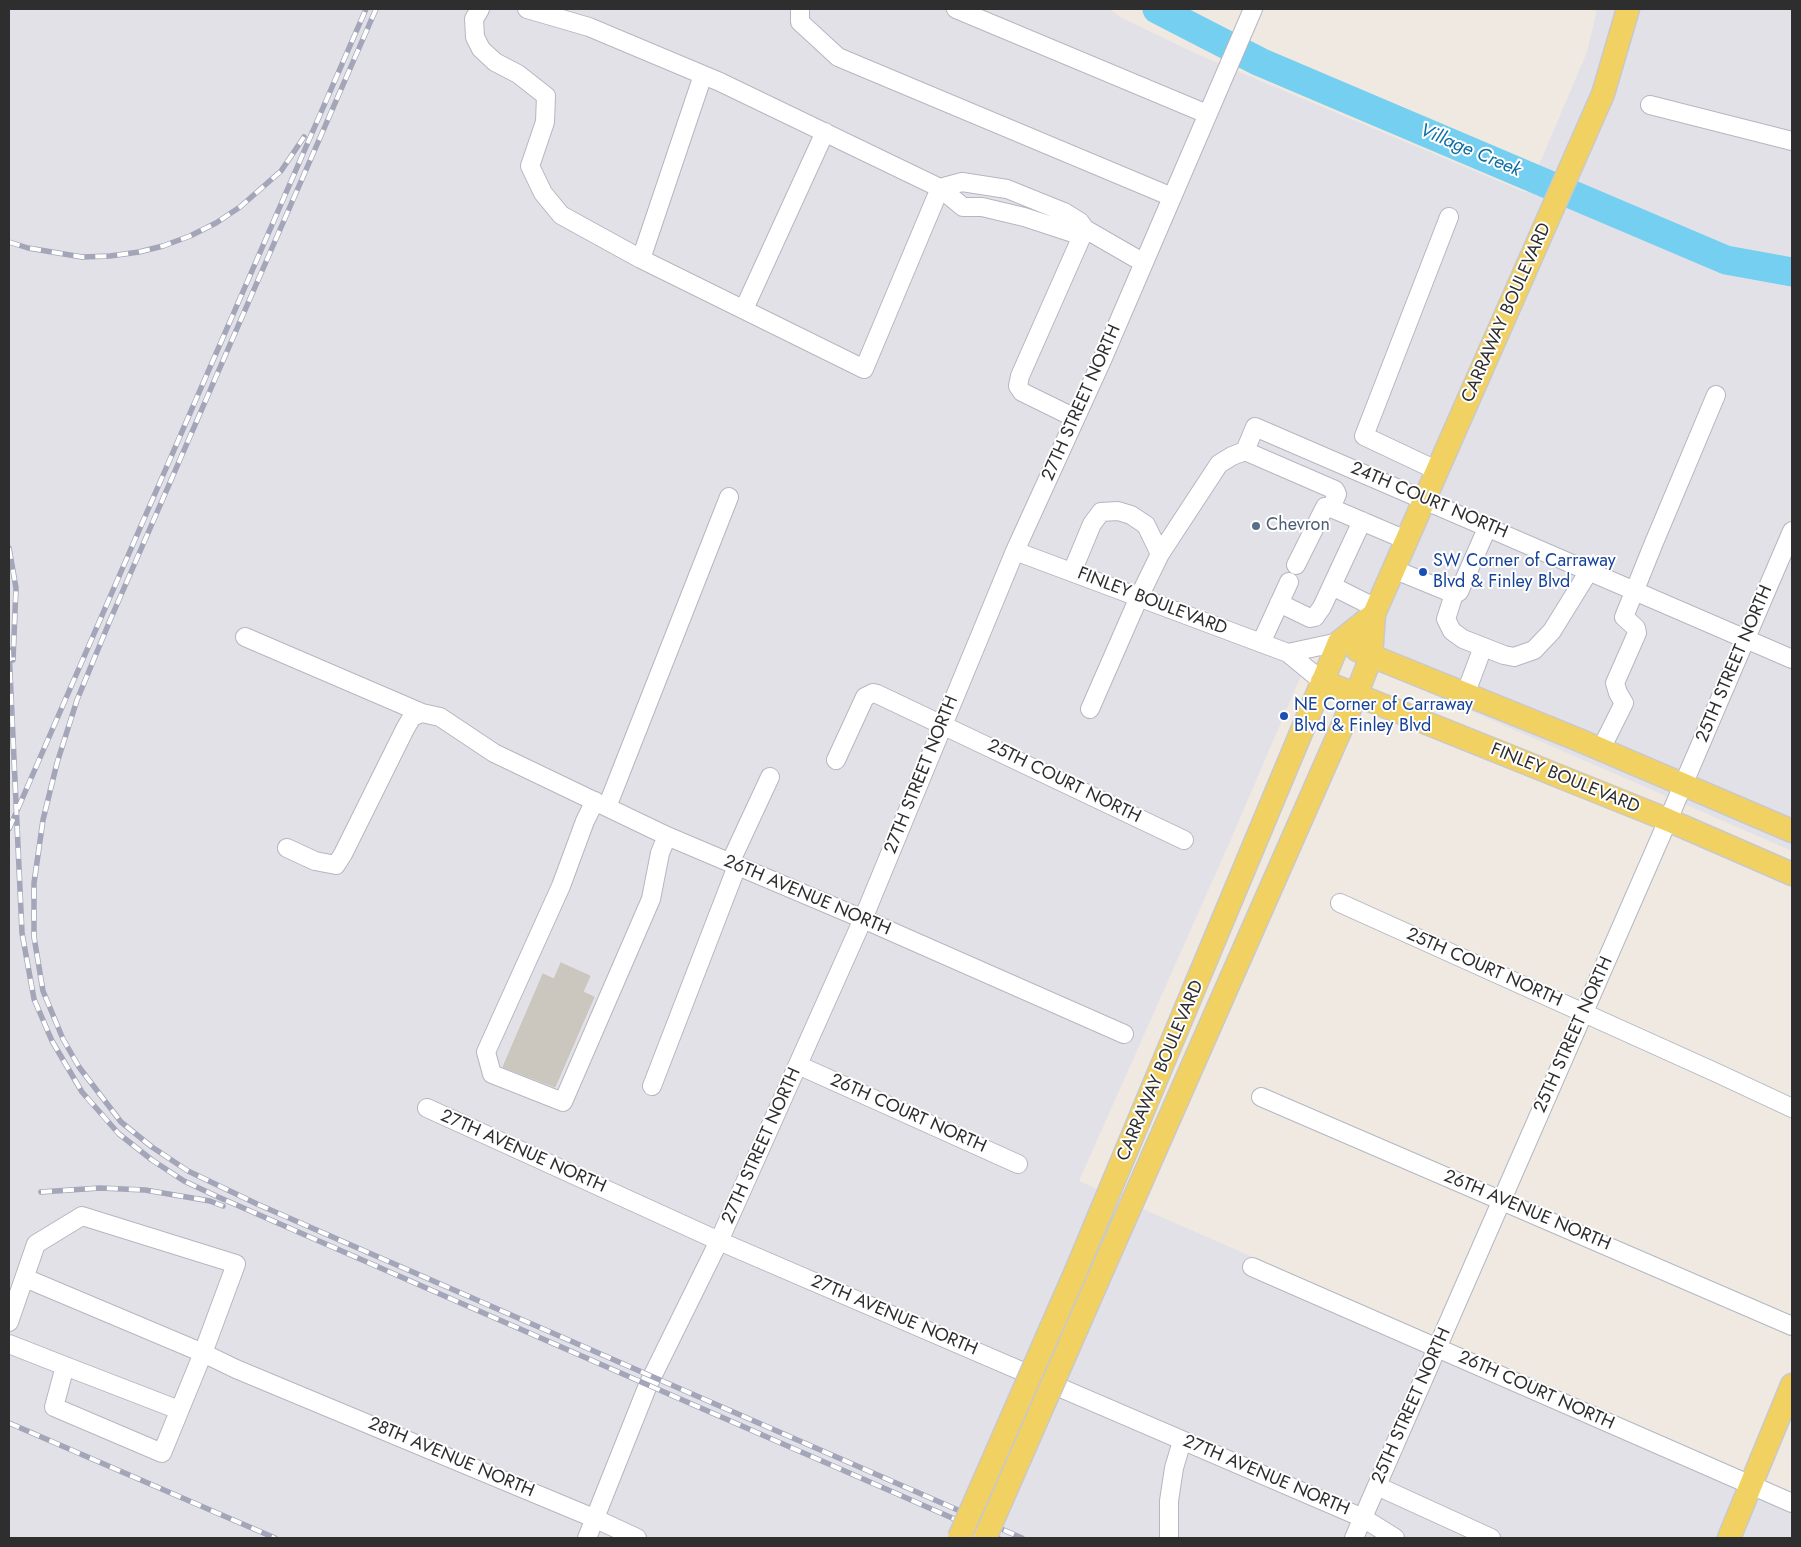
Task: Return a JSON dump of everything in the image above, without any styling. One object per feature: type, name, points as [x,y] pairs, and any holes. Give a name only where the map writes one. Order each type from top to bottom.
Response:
[{"type":"main road","name":"CARRAWAY BOULEVARD","points":[[985,1538],[1356,695],[1371,657],[1375,611],[1603,94],[1628,9]]},
{"type":"main road","name":"CARRAWAY BOULEVARD","points":[[959,1538],[1076,1272],[1339,642],[1375,611]]},
{"type":"main road","points":[[1339,642],[1371,657],[1465,694],[1792,831]]},
{"type":"main road","name":"FINLEY BOULEVARD","points":[[1322,681],[1668,820],[1792,874]]},
{"type":"main road","points":[[1729,1538],[1792,1384]]},
{"type":"street","points":[[480,9],[474,19],[475,37],[481,49],[495,62],[518,74],[546,96],[546,122],[530,166],[543,193],[561,216],[641,259],[864,369],[940,188]]},
{"type":"street","points":[[527,9],[590,27],[703,75],[940,188],[963,207],[982,208],[1024,217],[1073,233],[1085,229]]},
{"type":"street","points":[[800,9],[800,22],[838,57],[1172,197]]},
{"type":"street","points":[[956,9],[1207,114]]},
{"type":"street","name":"27TH STREET NORTH","points":[[587,1538],[648,1385],[719,1241],[863,919],[1015,551],[1144,263],[1252,9]]},
{"type":"street","points":[[641,259],[703,75]]},
{"type":"street","points":[[1650,104],[1792,141]]},
{"type":"street","points":[[744,309],[825,132]]},
{"type":"street","points":[[940,188],[962,182],[1007,189],[1064,212],[1080,222],[1085,229],[1144,263]]},
{"type":"street","points":[[1436,470],[1364,436],[1449,217]]},
{"type":"street","points":[[1076,418],[1022,392],[1018,386],[1020,376],[1085,229]]},
{"type":"street","points":[[1600,750],[1624,703],[1618,694],[1615,682],[1637,632],[1636,628],[1624,617],[1716,395]]},
{"type":"street","name":"24TH COURT NORTH","points":[[1245,451],[1255,426],[1792,659]]},
{"type":"street","points":[[1090,709],[1160,554],[1219,464],[1245,451],[1336,490],[1338,494],[1331,508]]},
{"type":"street","points":[[668,836],[660,853],[651,899],[563,1102],[492,1074],[486,1052],[561,886],[585,821],[601,804],[729,497]]},
{"type":"street","points":[[1296,565],[1324,507],[1331,508],[1406,540]]},
{"type":"street","points":[[1072,572],[1092,524],[1101,512],[1118,511],[1131,515],[1146,525],[1160,554]]},
{"type":"street","points":[[1279,602],[1310,618],[1315,617],[1322,607],[1362,521]]},
{"type":"street","points":[[1488,526],[1463,586],[1459,592],[1454,594],[1446,619],[1452,631],[1463,639],[1514,657],[1534,650],[1552,631],[1590,570]]},
{"type":"street","name":"25TH STREET NORTH","points":[[1354,1538],[1668,820],[1792,531]]},
{"type":"street","name":"FINLEY BOULEVARD","points":[[1015,551],[1288,653],[1322,681]]},
{"type":"street","points":[[1393,569],[1454,594]]},
{"type":"street","points":[[1261,642],[1288,582]]},
{"type":"street","points":[[1332,586],[1375,611]]},
{"type":"street","name":"26TH AVENUE NORTH","points":[[246,637],[422,713],[440,717],[494,752],[668,836],[863,919],[1124,1034]]},
{"type":"street","points":[[1288,653],[1339,642]]},
{"type":"street","points":[[1465,694],[1483,647]]},
{"type":"street","name":"25TH COURT NORTH","points":[[836,760],[865,696],[873,693],[943,724],[1184,840]]},
{"type":"street","points":[[287,848],[314,861],[336,866],[344,854],[405,729],[412,717],[422,713]]},
{"type":"street","points":[[652,1086],[734,864],[770,777]]},
{"type":"street","name":"25TH COURT NORTH","points":[[1340,903],[1584,1012],[1792,1108]]},
{"type":"street","name":"26TH COURT NORTH","points":[[798,1065],[1018,1164]]},
{"type":"street","name":"26TH AVENUE NORTH","points":[[1261,1097],[1792,1326]]},
{"type":"street","name":"27TH AVENUE NORTH","points":[[427,1108],[719,1241],[1363,1518],[1395,1538]]},
{"type":"street","points":[[9,1322],[36,1244],[82,1216],[236,1264],[203,1353],[162,1453],[54,1407],[65,1366]]},
{"type":"street","name":"26TH COURT NORTH","points":[[1252,1267],[1792,1503]]},
{"type":"street","name":"28TH AVENUE NORTH","points":[[24,1278],[638,1538]]},
{"type":"street","points":[[9,1344],[179,1410]]},
{"type":"street","points":[[1169,1538],[1169,1501],[1174,1468],[1182,1441]]},
{"type":"street","points":[[1377,1486],[1491,1538]]},
{"type":"shaded area","points":[[9,9],[1110,9],[1120,17],[1199,55],[1527,193],[1587,52],[1597,9],[1792,9],[1792,851],[1315,643],[1228,846],[1079,1181],[1792,1493],[1792,1538],[9,1538]]},
{"type":"building","points":[[561,963],[590,976],[583,992],[594,997],[555,1087],[503,1067],[543,974],[554,979]]},
{"type":"waterway","name":"Village Creek","points":[[1157,9],[1260,62],[1726,260],[1792,272]]},
{"type":"railway","points":[[9,829],[366,9]]},
{"type":"railway","points":[[376,9],[111,618],[77,700],[57,763],[43,820],[34,883],[34,937],[43,991],[63,1039],[79,1067],[121,1122],[152,1147],[188,1171],[257,1204],[1022,1538]]},
{"type":"railway","points":[[9,242],[28,248],[82,257],[110,256],[163,246],[190,236],[216,223],[240,207],[281,171],[304,137]]},
{"type":"railway","points":[[9,548],[16,588],[13,660]]},
{"type":"railway","points":[[9,650],[22,933],[34,999],[52,1041],[82,1092],[119,1134],[152,1160],[184,1181],[216,1196],[998,1538]]},
{"type":"railway","points":[[41,1192],[100,1188],[145,1190],[210,1201],[223,1206]]},
{"type":"railway","points":[[9,1423],[275,1538]]},
{"type":"place","name":"Chevron","points":[[1256,526]]},
{"type":"place","name":"SW Corner of Carraway Blvd & Finley Blvd","points":[[1423,572]]},
{"type":"place","name":"NE Corner of Carraway Blvd & Finley Blvd","points":[[1284,716]]}]
